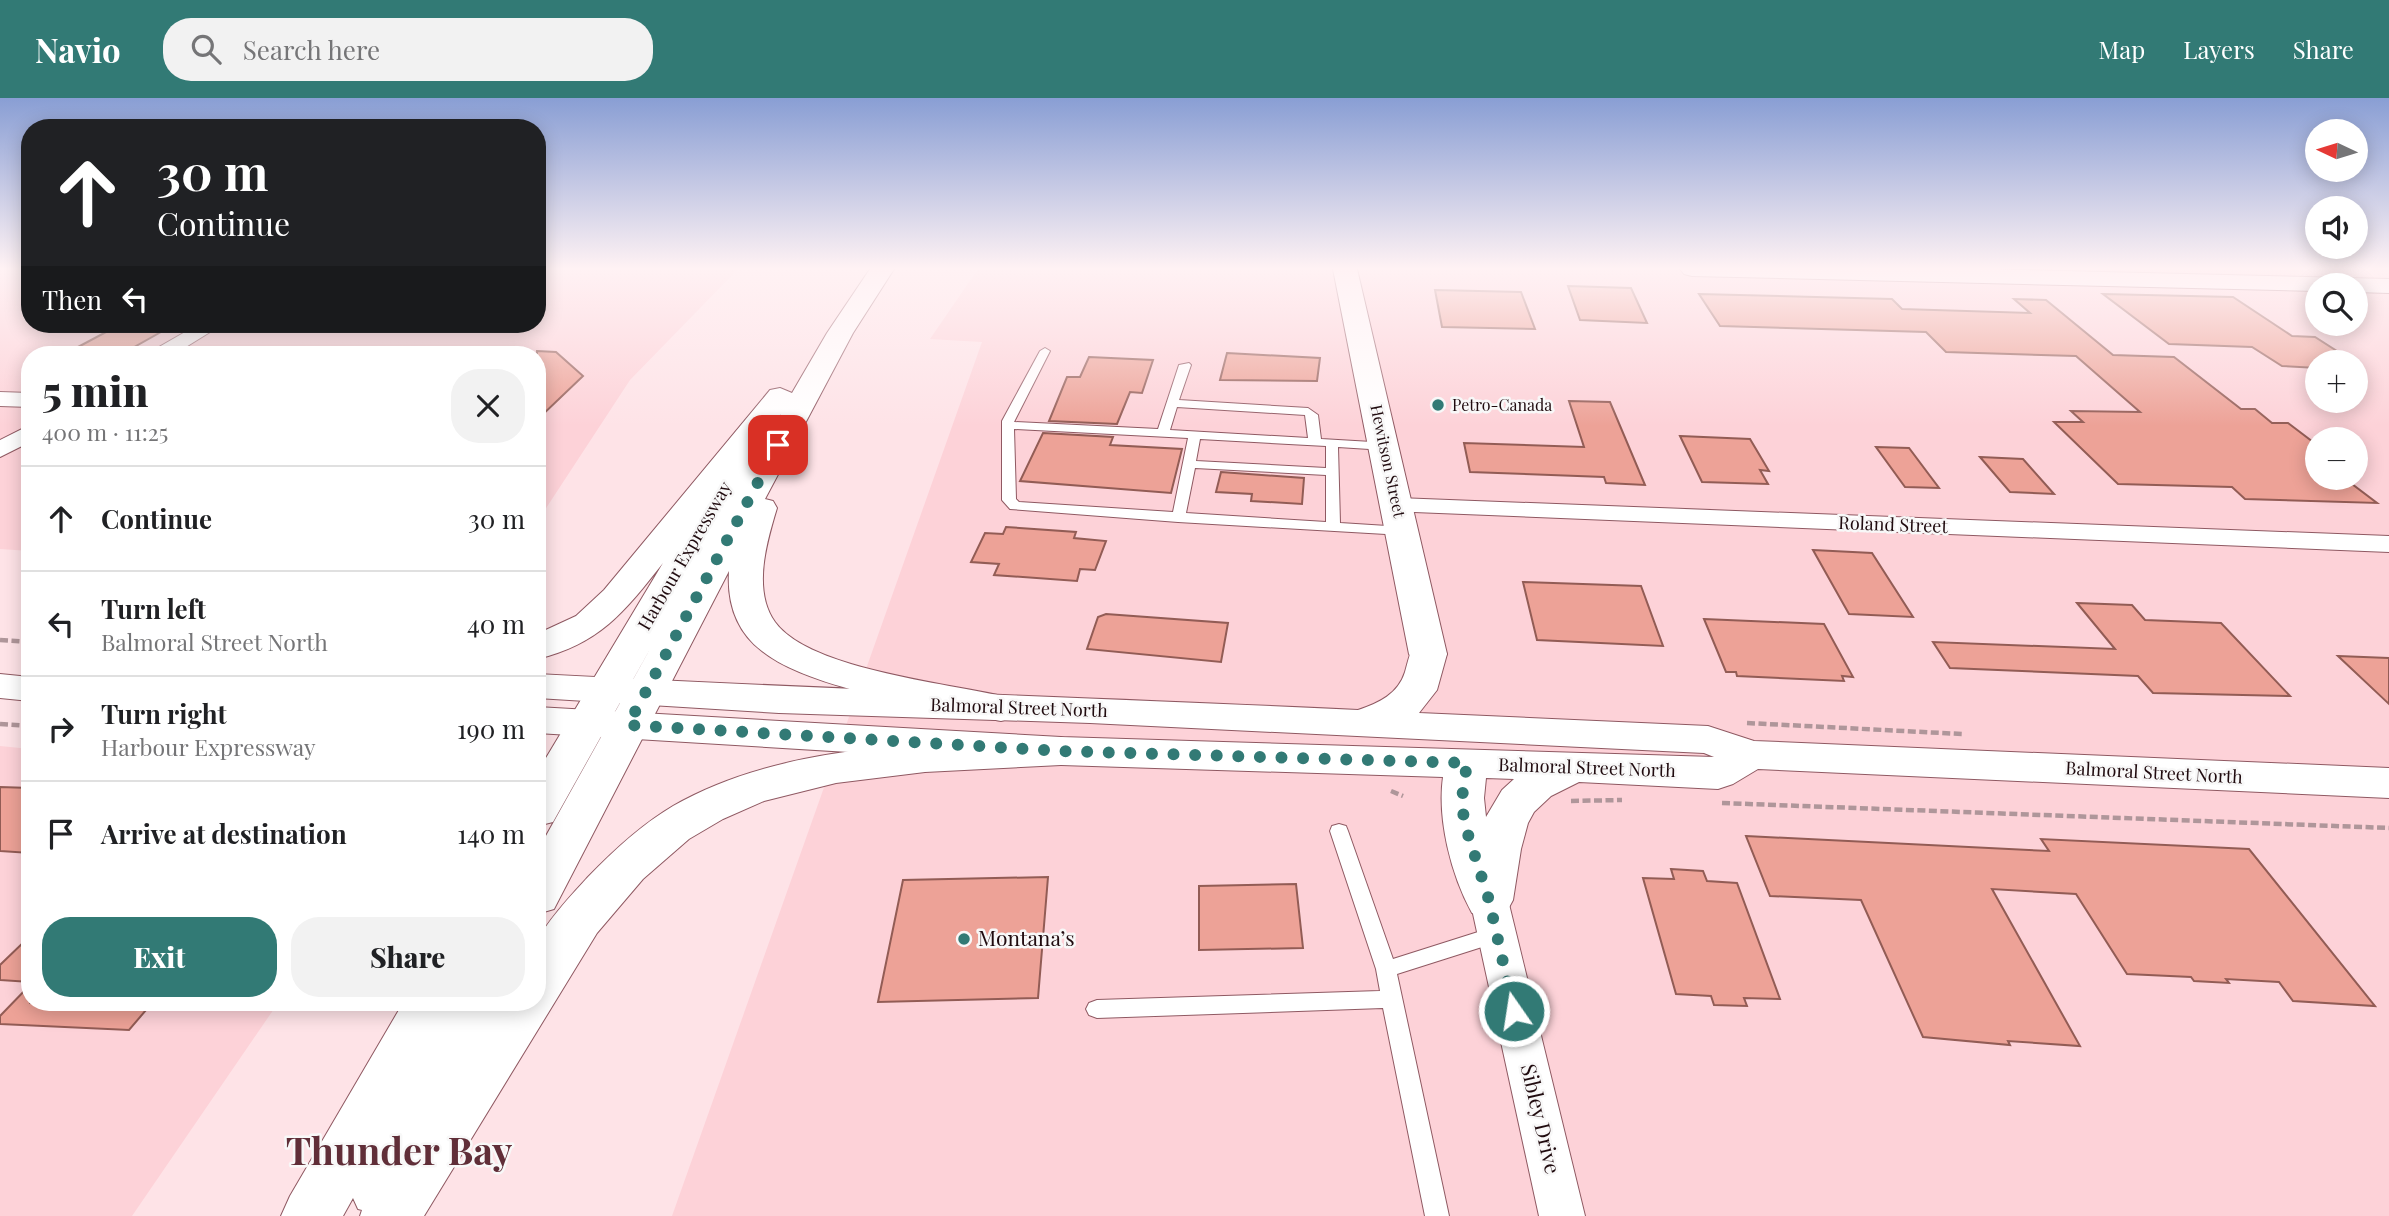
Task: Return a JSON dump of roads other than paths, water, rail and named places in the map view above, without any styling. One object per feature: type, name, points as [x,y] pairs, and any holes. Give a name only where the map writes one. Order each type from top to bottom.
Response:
[{"type":"main road","name":"Harbour Expressway","points":[[546,875],[617,707],[835,321]]},
{"type":"main road","name":"Harbour Expressway","points":[[785,409],[847,321]]},
{"type":"main road","name":"Hewitson Street","points":[[1357,321],[1428,654]]},
{"type":"main road","points":[[546,645],[589,624],[617,598],[785,409]]},
{"type":"main road","points":[[785,409],[749,543],[745,579],[752,612],[761,630],[781,648],[832,670],[1001,708]]},
{"type":"main road","points":[[1361,723],[1390,715],[1409,702],[1424,680],[1428,654]]},
{"type":"main road","points":[[1428,654],[1444,680],[1457,745],[1464,822],[1493,917]]},
{"type":"main road","points":[[0,669],[21,669]]},
{"type":"main road","points":[[0,686],[21,688]]},
{"type":"main road","name":"Balmoral Street North","points":[[546,688],[617,707],[1061,751],[1161,754],[1457,745]]},
{"type":"main road","name":"Harbour Expressway","points":[[546,799],[617,707]]},
{"type":"main road","name":"Balmoral Street North","points":[[546,719],[617,707],[1001,708],[1361,723],[1457,745],[1570,784],[1718,774],[1743,738],[2389,783]]},
{"type":"main road","points":[[1457,745],[1488,752],[1510,747],[1743,738]]},
{"type":"main road","points":[[546,974],[594,903],[672,828],[706,808],[803,773],[851,765],[1061,751]]},
{"type":"main road","points":[[1493,917],[1498,846],[1518,801],[1541,783],[1570,784]]},
{"type":"main road","points":[[311,1216],[426,1011]]},
{"type":"main road","points":[[365,1216],[476,1011]]},
{"type":"main road","points":[[390,1216],[522,1011]]},
{"type":"street","points":[[175,346],[197,333]]},
{"type":"street","points":[[0,400],[21,400]]},
{"type":"street","points":[[0,450],[21,437]]},
{"type":"street","name":"Roland Street","points":[[1400,518],[2389,544]]},
{"type":"street","name":"Sibley Drive","points":[[1493,917],[1562,1216]]},
{"type":"lane","points":[[1045,351],[1007,425],[1009,499],[1015,506],[1333,527],[1400,518]]},
{"type":"lane","points":[[1163,433],[1185,365]]},
{"type":"lane","points":[[1173,403],[1308,412],[1312,415],[1315,442]]},
{"type":"lane","points":[[1007,425],[1385,446]]},
{"type":"lane","points":[[1178,518],[1195,435]]},
{"type":"lane","points":[[1332,443],[1333,527]]},
{"type":"lane","points":[[1189,464],[1332,472]]},
{"type":"lane","points":[[1339,831],[1386,970],[1437,1216]]},
{"type":"lane","points":[[1386,970],[1493,917]]},
{"type":"lane","points":[[1097,1009],[1392,999]]},
{"type":"place","name":"Petro-Canada","points":[[1438,405]]},
{"type":"place","name":"Montana’s","points":[[964,939]]},
{"type":"district","name":"Thunder Bay","points":[[399,1152]]}]
